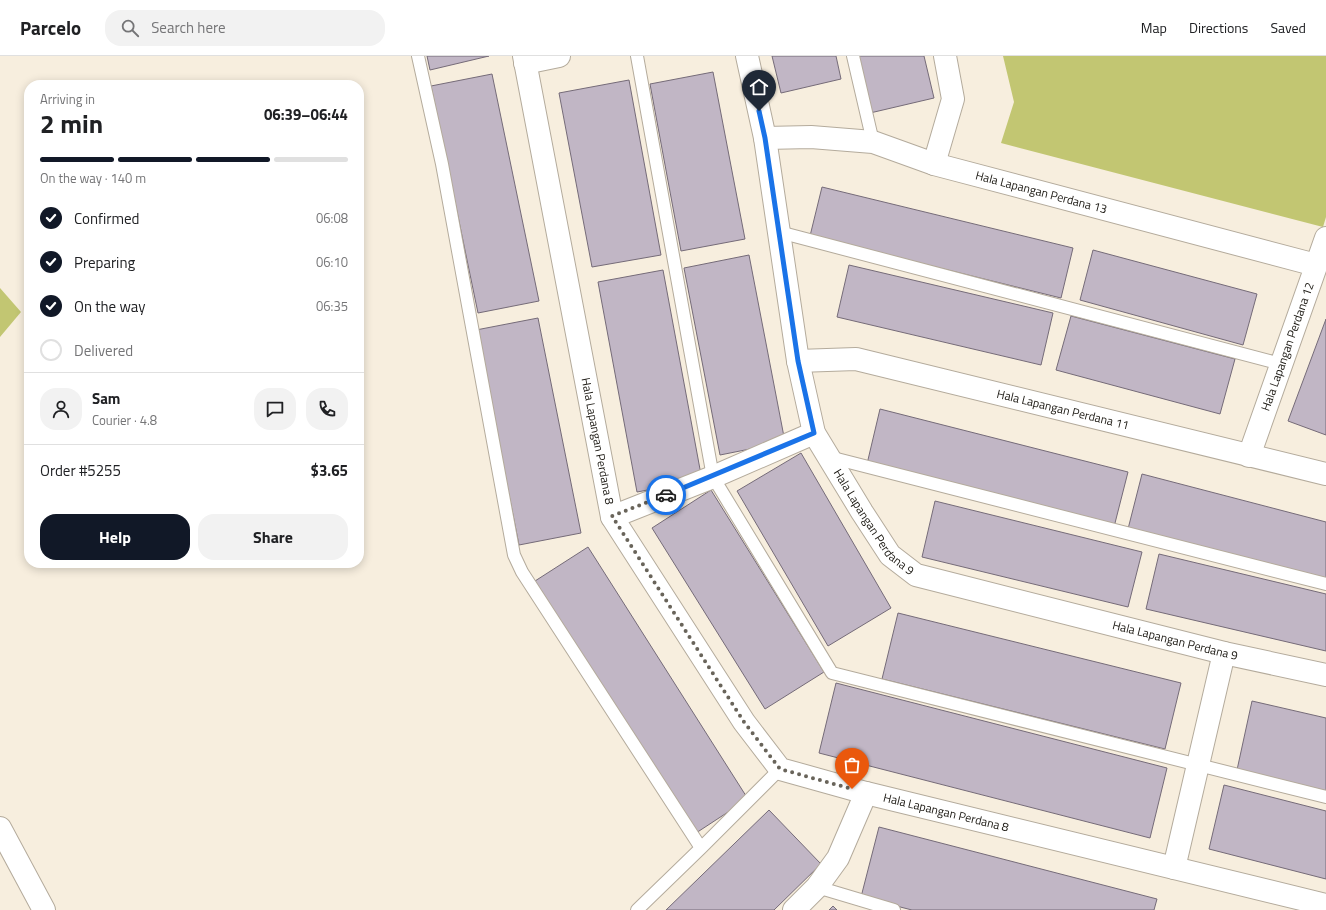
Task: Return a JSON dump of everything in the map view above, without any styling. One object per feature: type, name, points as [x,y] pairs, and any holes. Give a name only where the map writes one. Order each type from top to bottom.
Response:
[{"type":"street","points":[[524,60],[559,56]]},
{"type":"street","name":"Hala Lapangan Perdana 9","points":[[747,56],[765,138],[798,361],[814,433],[890,555],[916,575],[1224,653],[1326,675]]},
{"type":"street","points":[[934,164],[953,99],[945,56]]},
{"type":"street","name":"Hala Lapangan Perdana 8","points":[[524,60],[612,516],[744,722],[780,769],[866,793],[1326,906]]},
{"type":"street","name":"Hala Lapangan Perdana 13","points":[[765,138],[811,138],[873,142],[934,164],[1316,265]]},
{"type":"street","name":"Hala Lapangan Perdana 12","points":[[1249,456],[1326,238]]},
{"type":"street","name":"Hala Lapangan Perdana 11","points":[[798,361],[856,359],[1326,474]]},
{"type":"street","points":[[612,516],[713,477],[814,433]]},
{"type":"street","points":[[1174,868],[1224,653]]},
{"type":"street","points":[[794,910],[817,887],[838,858],[866,793]]},
{"type":"street","points":[[0,828],[44,910]]},
{"type":"lane","points":[[418,56],[442,164],[514,555],[522,572],[701,848]]},
{"type":"lane","points":[[637,56],[713,477],[832,673],[1326,797]]},
{"type":"lane","points":[[853,56],[873,142]]},
{"type":"lane","points":[[779,232],[1281,364]]},
{"type":"lane","points":[[829,458],[1326,584]]},
{"type":"lane","points":[[637,910],[780,769]]},
{"type":"lane","points":[[817,887],[894,910]]},
{"type":"green space","points":[[1003,56],[1326,56],[1326,217],[1323,227],[1001,143],[1014,102]]},
{"type":"green space","points":[[0,288],[21,312],[0,337]]},
{"type":"building","points":[[427,56],[489,56],[430,70]]},
{"type":"building","points":[[772,56],[836,56],[841,79],[781,93]]},
{"type":"building","points":[[857,56],[924,56],[934,98],[870,113]]},
{"type":"building","points":[[713,72],[745,239],[681,251],[650,84]]},
{"type":"building","points":[[492,74],[539,301],[478,313],[431,86]]},
{"type":"building","points":[[629,80],[661,255],[592,267],[559,93]]},
{"type":"building","points":[[822,187],[1073,248],[1061,298],[810,236]]},
{"type":"building","points":[[1093,250],[1257,294],[1243,345],[1080,300]]},
{"type":"building","points":[[749,255],[785,442],[720,455],[684,268]]},
{"type":"building","points":[[849,265],[1053,313],[1041,365],[837,317]]},
{"type":"building","points":[[663,270],[702,480],[637,492],[598,282]]},
{"type":"building","points":[[1071,316],[1235,359],[1220,414],[1056,370]]},
{"type":"building","points":[[538,318],[581,533],[519,545],[476,330]]},
{"type":"building","points":[[1326,319],[1326,435],[1288,421]]},
{"type":"building","points":[[880,409],[1128,472],[1114,527],[867,464]]},
{"type":"building","points":[[801,453],[891,608],[828,646],[737,491]]},
{"type":"building","points":[[1142,474],[1326,522],[1326,580],[1128,529]]},
{"type":"building","points":[[711,490],[824,672],[765,709],[652,528]]},
{"type":"building","points":[[935,501],[1142,552],[1128,607],[922,557]]},
{"type":"building","points":[[588,547],[748,799],[696,833],[535,581]]},
{"type":"building","points":[[1159,554],[1326,594],[1326,651],[1146,609]]},
{"type":"building","points":[[898,613],[1181,683],[1165,749],[882,679]]},
{"type":"building","points":[[836,683],[1167,768],[1150,838],[819,753]]},
{"type":"building","points":[[1252,701],[1326,718],[1326,791],[1237,770]]},
{"type":"building","points":[[1224,785],[1326,811],[1326,879],[1209,849]]},
{"type":"building","points":[[769,810],[821,864],[774,910],[666,910]]},
{"type":"building","points":[[879,827],[1157,899],[1154,910],[912,910],[861,897]]},
{"type":"building","points":[[833,906],[837,910],[829,910]]},
{"type":"way so far","points":[[666,495],[612,516],[744,722],[780,769],[852,789]]},
{"type":"route","points":[[666,495],[713,477],[814,433],[798,361],[765,138],[759,111]]}]
